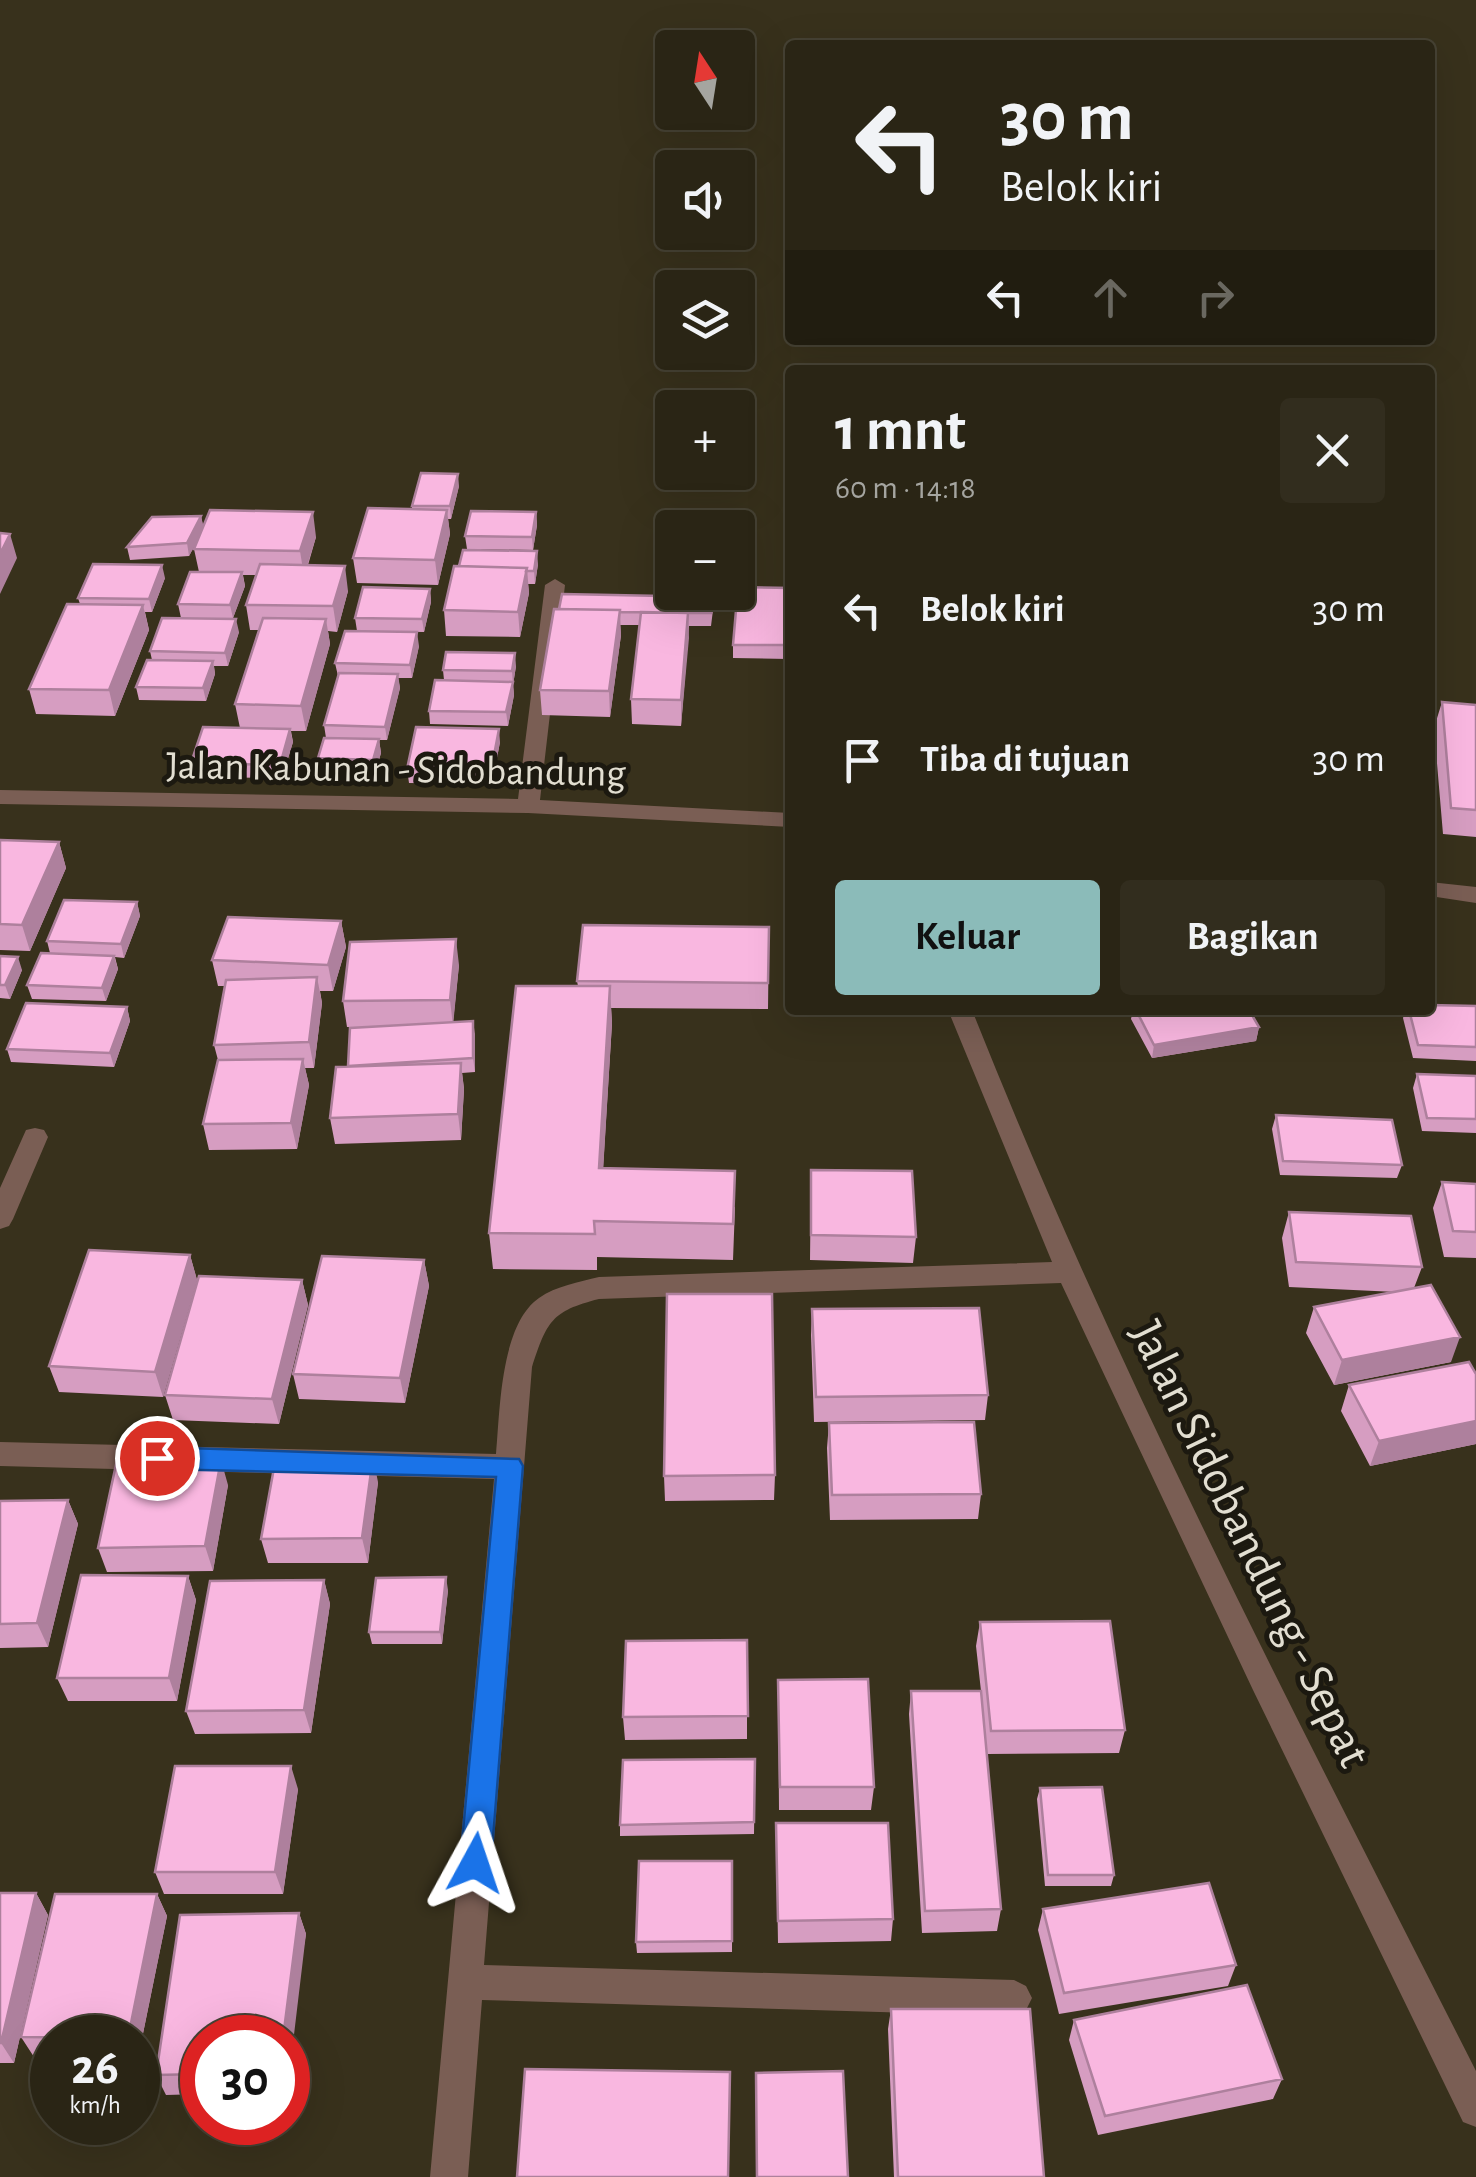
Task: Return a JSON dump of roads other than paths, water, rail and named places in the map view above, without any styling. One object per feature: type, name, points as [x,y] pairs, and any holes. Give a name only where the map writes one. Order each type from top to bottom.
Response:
[{"type":"street","points":[[528,806],[556,584]]},
{"type":"street","name":"Jalan Kabunan - Sidobandung","points":[[0,797],[528,806],[785,820]]},
{"type":"street","points":[[1435,890],[1476,896]]},
{"type":"street","name":"Jalan Sidobandung - Sepat","points":[[962,1015],[1071,1272],[1356,1871],[1476,2109]]},
{"type":"street","points":[[0,1220],[35,1138]]},
{"type":"street","points":[[449,2177],[518,1367],[533,1323],[552,1299],[599,1288],[1071,1272]]},
{"type":"street","points":[[0,1454],[510,1466]]},
{"type":"street","points":[[465,1982],[1014,1998]]}]
